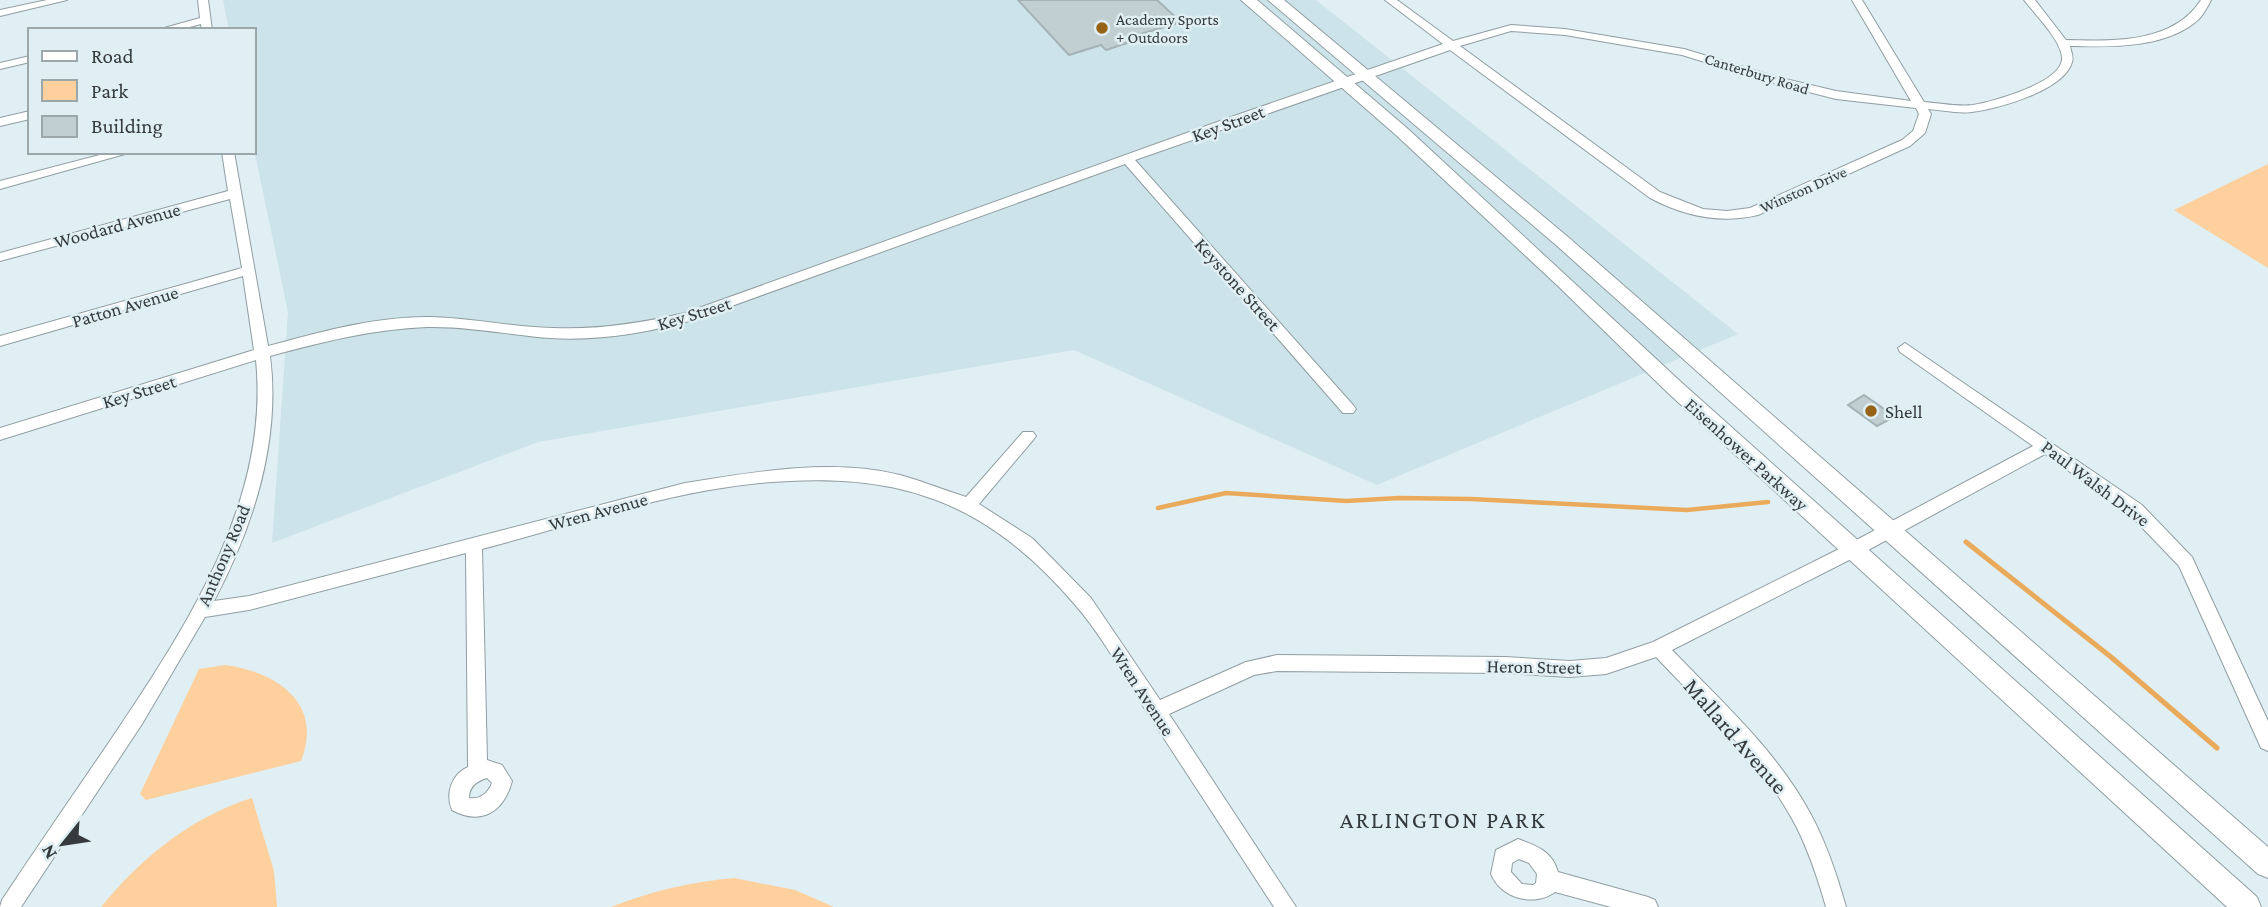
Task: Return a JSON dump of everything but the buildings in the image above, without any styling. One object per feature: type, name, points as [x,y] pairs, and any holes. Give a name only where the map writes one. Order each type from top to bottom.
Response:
[{"type":"main road","name":"Eisenhower Parkway","points":[[1248,0],[1345,82],[1505,226],[1674,387],[2247,907]]},
{"type":"main road","name":"Eisenhower Parkway","points":[[1275,0],[1562,241],[2268,865]]},
{"type":"street","points":[[0,13],[62,0]]},
{"type":"street","points":[[180,28],[207,25],[203,0]]},
{"type":"street","points":[[1390,0],[1452,46]]},
{"type":"street","points":[[1857,0],[1920,106]]},
{"type":"street","points":[[2029,0],[2063,43],[2106,43],[2161,35],[2194,19],[2206,0]]},
{"type":"street","name":"Canterbury Road","points":[[1366,75],[1511,28],[1542,29],[1684,52],[1773,80],[1836,95],[1920,106],[1971,109],[2042,87],[2064,69],[2068,59],[2063,43]]},
{"type":"street","name":"Winston Drive","points":[[1452,46],[1655,195],[1691,211],[1712,215],[1735,216],[1754,212],[1906,143],[1919,133],[1923,124],[1925,114],[1920,106]]},
{"type":"street","points":[[0,66],[28,59]]},
{"type":"street","name":"Key Street","points":[[0,433],[262,353],[349,330],[398,324],[452,323],[579,333],[618,332],[653,326],[713,309],[1366,75]]},
{"type":"street","points":[[0,122],[28,115]]},
{"type":"street","points":[[0,185],[118,154]]},
{"type":"street","name":"Anthony Road","points":[[9,907],[142,708],[200,611],[235,535],[253,480],[265,407],[262,353],[228,154]]},
{"type":"street","name":"Keystone Street","points":[[1127,159],[1348,409]]},
{"type":"street","name":"Woodard Avenue","points":[[0,257],[235,193]]},
{"type":"street","name":"Patton Avenue","points":[[0,341],[249,270]]},
{"type":"street","name":"Paul Walsh Drive","points":[[1905,348],[2136,510],[2186,562],[2268,742]]},
{"type":"street","points":[[970,504],[1028,436]]},
{"type":"street","name":"Heron Street","points":[[1156,710],[1252,668],[1277,663],[1505,665],[1570,669],[1606,666],[1659,648],[1853,550],[2046,446]]},
{"type":"street","name":"Wren Avenue","points":[[200,611],[249,603],[704,484],[806,472],[860,475],[902,482],[970,504],[1028,542],[1064,576],[1085,603],[1286,907]]},
{"type":"street","points":[[474,544],[478,771]]},
{"type":"street","name":"Mallard Avenue","points":[[1659,648],[1770,769],[1795,806],[1826,869],[1836,907]]},
{"type":"street","points":[[1549,880],[1647,907]]},
{"type":"shaded area","points":[[223,0],[1316,0],[1738,334],[1377,485],[1074,350],[538,442],[272,543],[288,312],[255,154],[256,28],[229,28]]},
{"type":"green space","points":[[2268,164],[2268,268],[2174,210]]},
{"type":"green space","points":[[225,665],[262,675],[291,694],[301,707],[306,723],[306,741],[301,761],[146,800],[140,794],[199,669]]},
{"type":"green space","points":[[252,798],[274,871],[277,907],[101,907],[133,872],[169,841],[208,816]]},
{"type":"green space","points":[[734,878],[795,890],[834,907],[611,907],[671,888]]},
{"type":"waterway","points":[[1158,508],[1226,493],[1346,501],[1399,498],[1471,499],[1687,510],[1768,502]]},
{"type":"waterway","points":[[1966,542],[2111,657],[2217,748]]},
{"type":"place","name":"Academy Sports + Outdoors","points":[[1102,28]]},
{"type":"place","name":"Shell","points":[[1871,411]]},
{"type":"district","name":"ARLINGTON PARK","points":[[1443,820]]}]
